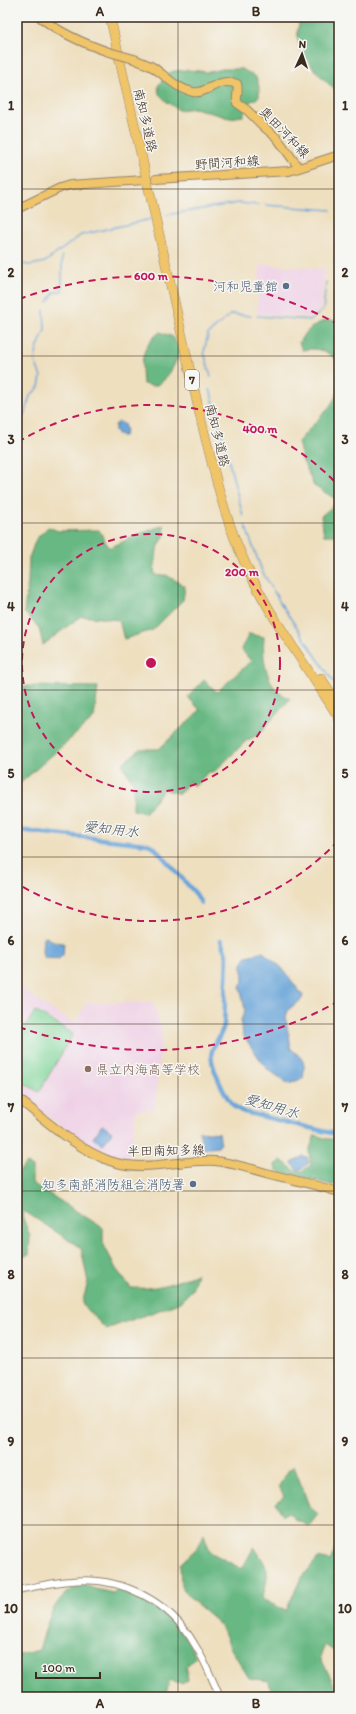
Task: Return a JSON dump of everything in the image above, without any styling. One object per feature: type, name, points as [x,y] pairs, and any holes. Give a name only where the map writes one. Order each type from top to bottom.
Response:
[{"type":"highway","name":"南知多道路","points":[[110,17],[202,424],[217,483],[231,528],[247,568],[264,598],[339,718]]},
{"type":"highway","name":"南知多道路","points":[[116,17],[198,382],[228,501],[237,528],[256,571],[282,618],[339,706]]},
{"type":"main road","name":"奥田河和線","points":[[40,17],[71,37],[88,45],[134,59],[153,67],[178,87],[192,92],[199,93],[217,84],[232,82],[237,84],[237,102],[277,138],[300,168],[339,155]]},
{"type":"main road","name":"野間河和線","points":[[156,179],[289,171],[300,168]]},
{"type":"main road","points":[[17,209],[53,191],[70,185],[144,180]]},
{"type":"main road","name":"半田南知多線","points":[[17,1098],[77,1144],[94,1154],[112,1161],[124,1164],[143,1165],[203,1161],[225,1162],[336,1191]]},
{"type":"street","points":[[17,1590],[72,1580],[86,1580],[100,1581],[117,1585],[144,1596],[161,1606],[183,1627],[194,1643],[220,1697]]},
{"type":"shaded area","points":[[260,264],[325,269],[320,310],[311,317],[257,313]]},
{"type":"shaded area","name":"県立内海高等学校","points":[[17,984],[42,1004],[75,1023],[87,1002],[153,1003],[162,1030],[155,1108],[136,1111],[131,1159],[102,1152],[81,1141],[17,1093]]},
{"type":"green space","points":[[300,17],[339,17],[339,93],[314,69],[303,54],[298,36]]},
{"type":"green space","points":[[222,69],[242,69],[256,77],[259,87],[259,97],[248,103],[243,116],[229,118],[195,108],[179,110],[167,102],[159,94],[158,86],[167,74],[174,71],[188,70],[209,72]]},
{"type":"green space","points":[[328,320],[339,321],[339,362],[331,355],[322,351],[313,349],[302,350],[299,342],[311,328]]},
{"type":"green space","points":[[160,332],[173,337],[180,351],[170,372],[163,381],[153,386],[143,384],[142,361],[149,343]]},
{"type":"green space","points":[[339,391],[339,501],[314,486],[302,459],[298,442],[330,406]]},
{"type":"green space","points":[[339,501],[339,535],[324,535],[321,516]]},
{"type":"green space","points":[[164,525],[165,534],[157,550],[154,573],[159,576],[166,575],[185,586],[183,600],[153,630],[124,639],[119,620],[81,616],[43,645],[39,628],[24,612],[28,582],[29,558],[36,539],[48,527],[58,531],[99,530],[109,548]]},
{"type":"green space","points":[[249,634],[264,637],[263,651],[269,678],[277,691],[290,699],[259,734],[246,741],[214,772],[208,772],[195,786],[189,782],[179,794],[164,789],[145,813],[133,810],[134,784],[122,764],[140,749],[159,749],[200,710],[188,697],[204,680],[217,692],[251,661],[241,649]]},
{"type":"green space","points":[[17,686],[98,687],[94,718],[17,786]]},
{"type":"green space","points":[[35,1011],[73,1034],[39,1092],[17,1079],[17,1041]]},
{"type":"green space","points":[[339,1084],[339,1113],[334,1105],[335,1086]]},
{"type":"green space","points":[[315,1135],[330,1139],[339,1137],[339,1184],[332,1185],[282,1173],[276,1169],[275,1165],[281,1160],[294,1170],[301,1172],[311,1165],[309,1151]]},
{"type":"green space","points":[[26,1163],[32,1167],[32,1183],[103,1228],[103,1243],[116,1269],[131,1288],[157,1287],[197,1274],[192,1290],[179,1303],[106,1329],[82,1304],[88,1282],[81,1248],[24,1211],[22,1216],[30,1236],[29,1254],[17,1260],[17,1174]]},
{"type":"green space","points":[[294,1466],[309,1506],[318,1514],[309,1526],[296,1520],[291,1514],[286,1513],[283,1516],[276,1503],[284,1496],[279,1486],[288,1471]]},
{"type":"green space","points":[[204,1534],[210,1552],[242,1569],[254,1547],[266,1567],[267,1572],[262,1599],[286,1611],[300,1580],[318,1558],[330,1561],[336,1548],[339,1546],[339,1657],[334,1651],[325,1645],[320,1657],[338,1692],[338,1697],[272,1697],[269,1681],[249,1678],[216,1620],[191,1599],[181,1586],[180,1564],[197,1548]]},
{"type":"green space","points":[[84,1585],[113,1593],[118,1589],[139,1596],[162,1610],[187,1640],[196,1657],[186,1667],[188,1680],[181,1683],[169,1680],[166,1697],[17,1697],[17,1660],[19,1655],[39,1650],[49,1619],[59,1601],[65,1594],[74,1588]]},
{"type":"water","points":[[119,422],[124,424],[126,431],[124,436],[121,436],[115,432],[115,425]]},
{"type":"water","points":[[46,937],[55,942],[64,943],[63,955],[59,959],[45,958],[42,952],[43,938]]},
{"type":"water","points":[[263,952],[282,968],[303,996],[302,999],[288,1011],[286,1016],[290,1048],[301,1058],[304,1063],[303,1078],[289,1084],[266,1068],[243,1035],[241,1020],[245,1010],[240,986],[243,983],[242,964],[247,956]]},
{"type":"water","points":[[102,1125],[112,1132],[103,1145],[93,1138]]},
{"type":"water","points":[[199,1131],[219,1133],[221,1144],[218,1147],[203,1149]]},
{"type":"water","points":[[303,1156],[307,1157],[309,1163],[300,1170],[296,1169],[292,1163]]},
{"type":"waterway","points":[[166,215],[238,203],[259,205]]},
{"type":"waterway","points":[[265,205],[331,210]]},
{"type":"waterway","points":[[17,262],[19,264],[31,265],[45,262],[81,235],[151,219]]},
{"type":"waterway","points":[[48,302],[54,292],[62,291],[62,256]]},
{"type":"waterway","points":[[334,263],[339,264]]},
{"type":"waterway","points":[[257,316],[311,320],[323,310],[326,282]]},
{"type":"waterway","points":[[17,427],[23,418],[30,396],[39,387],[41,377],[35,361],[37,349],[45,329],[44,310]]},
{"type":"waterway","points":[[211,377],[204,352],[208,334],[231,314],[251,316]]},
{"type":"waterway","points":[[210,389],[243,516]]},
{"type":"waterway","points":[[245,525],[262,571],[281,604],[339,690]]},
{"type":"waterway","name":"愛知用水","points":[[17,830],[148,844],[154,847],[196,894],[201,903]]},
{"type":"waterway","name":"愛知用水","points":[[221,941],[227,957],[224,1025],[213,1048],[211,1056],[215,1072],[227,1097],[236,1108],[244,1112],[335,1134]]},
{"type":"place","name":"河和児童館","points":[[286,286]]},
{"type":"place","name":"県立内海高等学校","points":[[88,1069]]},
{"type":"place","name":"知多南部消防組合消防署","points":[[193,1184]]}]
